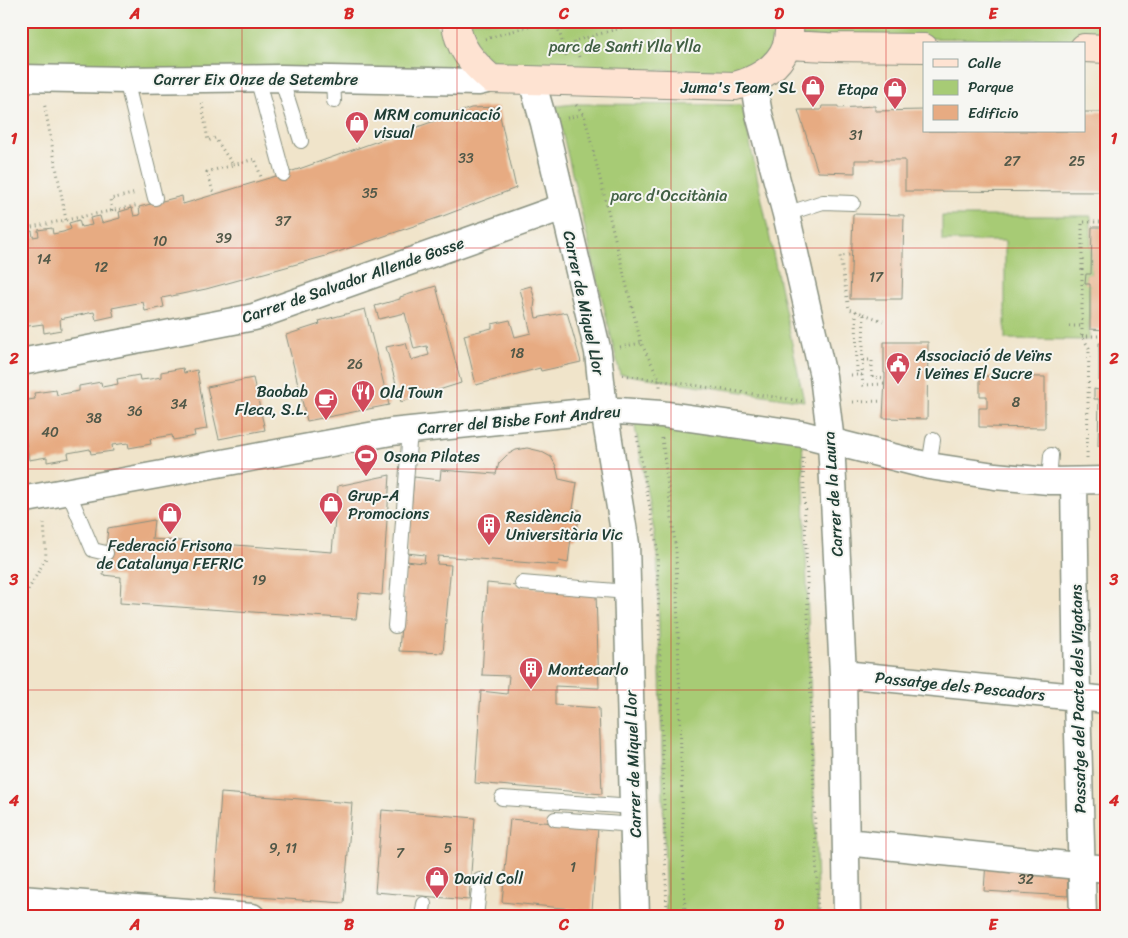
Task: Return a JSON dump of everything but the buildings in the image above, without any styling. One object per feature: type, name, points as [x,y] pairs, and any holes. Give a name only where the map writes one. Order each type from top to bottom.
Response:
[{"type":"street","points":[[456,28],[475,65],[492,79]]},
{"type":"street","name":"Carrer Eix Onze de Setembre","points":[[31,78],[126,80],[269,78],[334,90],[478,82],[492,79],[735,86],[753,81],[779,60],[789,33],[827,47],[923,48]]},
{"type":"street","points":[[1086,48],[1107,49]]},
{"type":"street","name":"Carrer de Miquel Llor","points":[[532,81],[544,123],[598,352],[604,410],[626,544],[636,917]]},
{"type":"street","name":"Carrer de la Laura","points":[[753,81],[759,114],[786,214],[823,376],[831,442],[844,674],[848,917]]},
{"type":"street","name":"Carrer de Salvador Allende Gosse","points":[[21,362],[254,317],[563,207]]},
{"type":"street","name":"Carrer del Bisbe Font Andreu","points":[[44,496],[391,432],[604,410],[661,414],[802,434],[929,466],[995,476],[1061,481],[1107,480]]},
{"type":"street","name":"Passatge del Pacte dels Vigatans","points":[[1061,481],[1077,697],[1094,868],[1083,917]]},
{"type":"street","name":"Passatge dels Pescadors","points":[[844,674],[1107,700]]},
{"type":"street","points":[[846,842],[1094,868]]},
{"type":"street","points":[[21,899],[252,917]]},
{"type":"lane","points":[[269,78],[301,141]]},
{"type":"lane","points":[[269,78],[283,174]]},
{"type":"lane","points":[[126,80],[154,194]]},
{"type":"lane","points":[[786,214],[823,202],[853,203]]},
{"type":"lane","points":[[395,626],[410,430]]},
{"type":"lane","points":[[929,466],[933,440]]},
{"type":"lane","points":[[1051,455],[1061,481]]},
{"type":"lane","points":[[44,496],[93,550],[106,553]]},
{"type":"lane","points":[[522,583],[627,592]]},
{"type":"lane","points":[[502,798],[634,816]]},
{"type":"lane","points":[[555,819],[634,816]]},
{"type":"lane","points":[[476,917],[480,880]]},
{"type":"path","points":[[456,28],[547,21]]},
{"type":"path","points":[[574,41],[646,21]]},
{"type":"path","points":[[556,23],[562,42]]},
{"type":"path","points":[[22,227],[66,220],[31,78]]},
{"type":"path","points":[[201,78],[208,141],[214,138],[233,165]]},
{"type":"path","points":[[575,104],[584,114],[641,343],[660,380],[661,436],[676,551],[684,917]]},
{"type":"path","points":[[560,120],[584,114]]},
{"type":"path","points":[[214,194],[207,172],[255,159],[262,180]]},
{"type":"path","points":[[112,211],[110,199],[154,194]]},
{"type":"path","points":[[1087,458],[1089,348],[1082,336],[1082,222],[1107,222]]},
{"type":"path","points":[[851,255],[840,256],[848,309],[883,321]]},
{"type":"path","points":[[856,311],[857,375]]},
{"type":"path","points":[[864,314],[863,385],[885,384]]},
{"type":"path","points":[[1069,326],[1082,326]]},
{"type":"path","points":[[1082,336],[1107,336]]},
{"type":"path","points":[[614,349],[641,343]]},
{"type":"path","points":[[864,360],[872,360],[872,377],[886,378]]},
{"type":"path","points":[[620,374],[804,401]]},
{"type":"path","points":[[851,376],[862,375]]},
{"type":"path","points":[[802,393],[804,401],[802,434],[818,917]]},
{"type":"path","points":[[853,402],[883,401]]},
{"type":"path","points":[[21,603],[46,558],[44,496]]},
{"type":"green space","points":[[21,21],[424,21],[440,28],[452,42],[471,75],[21,71]]},
{"type":"green space","name":"parc de Santi Ylla Ylla","points":[[468,21],[782,21],[773,47],[755,62],[739,71],[511,69],[486,57],[478,47]]},
{"type":"green space","points":[[806,21],[1107,21],[1107,40],[801,37]]},
{"type":"green space","name":"parc d'Occitània","points":[[575,104],[742,105],[804,401],[620,374],[556,106]]},
{"type":"green space","points":[[942,216],[1091,216],[1091,274],[1086,274],[1085,283],[1090,284],[1089,340],[1005,339],[1005,241],[942,241]]},
{"type":"green space","points":[[632,411],[802,434],[818,917],[666,917],[657,547]]},
{"type":"place","name":"Juma's Team, SL","points":[[813,108]]},
{"type":"place","name":"Etapa","points":[[895,110]]},
{"type":"place","name":"MRM comunicació visual","points":[[357,144]]},
{"type":"place","name":"Associació de Veïns i Veïnes El Sucre","points":[[898,385]]},
{"type":"place","name":"Old Town","points":[[363,413]]},
{"type":"place","name":"Baobab Fleca, S.L.","points":[[326,421]]},
{"type":"place","name":"Osona Pilates","points":[[366,477]]},
{"type":"place","name":"Grup-A Promocions","points":[[331,525]]},
{"type":"place","name":"Federació Frisona de Catalunya FEFRIC","points":[[170,535]]},
{"type":"place","name":"Residència Universitària Vic","points":[[489,546]]},
{"type":"place","name":"Montecarlo","points":[[531,690]]},
{"type":"place","name":"David Coll","points":[[437,899]]}]
